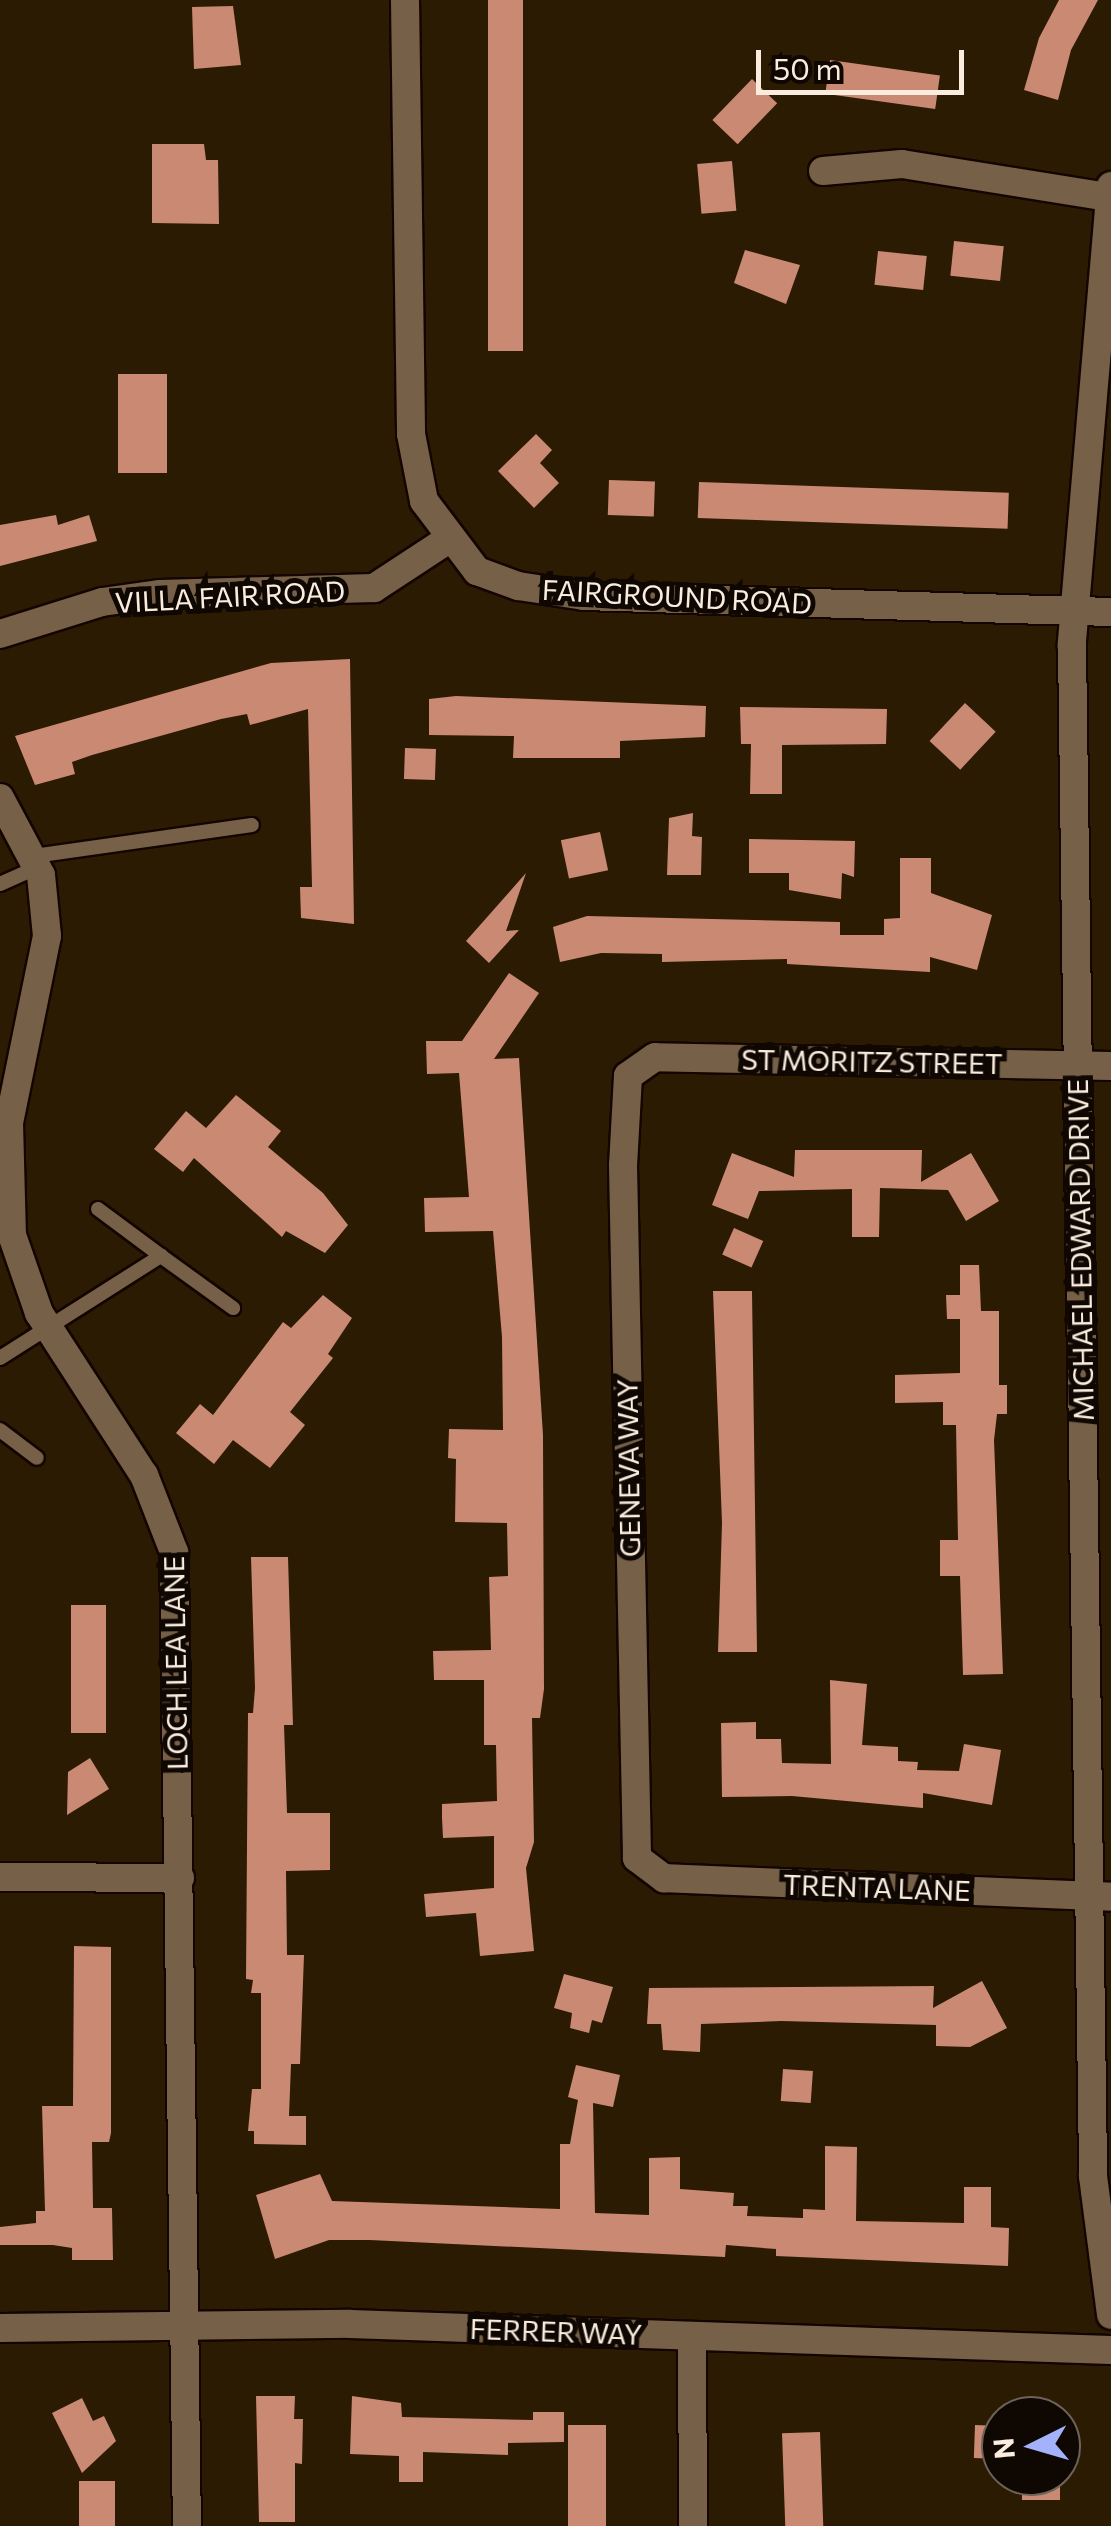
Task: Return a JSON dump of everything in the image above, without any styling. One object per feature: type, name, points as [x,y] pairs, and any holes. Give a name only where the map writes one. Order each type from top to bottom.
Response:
[{"type":"street","name":"FAIRGROUND ROAD","points":[[406,0],[411,434],[424,501],[477,571],[568,594],[1111,612]]},
{"type":"street","points":[[823,171],[902,164],[1110,191]]},
{"type":"street","name":"MICHAEL EDWARD DRIVE","points":[[1110,191],[1075,610],[1078,1065],[1099,1897],[1093,2176],[1111,2315]]},
{"type":"street","name":"VILLA FAIR ROAD","points":[[0,634],[102,602],[160,594],[374,588],[450,538]]},
{"type":"street","name":"LOCH LEA LANE","points":[[0,798],[36,861],[47,936],[9,1123],[6,1168],[19,1265],[48,1329],[144,1475],[170,1532],[180,1878],[187,2526]]},
{"type":"street","name":"ST MORITZ STREET","points":[[635,1066],[655,1058],[1111,1066]]},
{"type":"street","name":"GENEVA WAY","points":[[635,1066],[624,1096],[623,1165],[634,1841],[645,1870]]},
{"type":"street","name":"TRENTA LANE","points":[[645,1870],[664,1878],[1099,1897]]},
{"type":"street","points":[[0,1877],[180,1878]]},
{"type":"street","name":"FERRER WAY","points":[[0,2328],[183,2325],[1111,2350]]},
{"type":"street","points":[[692,2336],[693,2526]]},
{"type":"lane","points":[[0,884],[36,861],[252,825]]},
{"type":"lane","points":[[98,1208],[233,1308]]},
{"type":"lane","points":[[0,1358],[161,1256]]},
{"type":"lane","points":[[0,1430],[37,1458]]},
{"type":"building","points":[[488,0],[523,0],[523,351],[488,351]]},
{"type":"building","points":[[1059,0],[1098,0],[1071,50],[1058,100],[1024,90],[1039,38]]},
{"type":"building","points":[[233,6],[241,65],[194,69],[192,7]]},
{"type":"building","points":[[830,60],[940,75],[935,109],[825,94]]},
{"type":"building","points":[[752,79],[777,103],[738,144],[712,120]]},
{"type":"building","points":[[152,144],[204,144],[206,160],[218,160],[219,224],[152,223]]},
{"type":"building","points":[[732,161],[736,211],[701,214],[697,164]]},
{"type":"building","points":[[954,241],[1004,246],[1000,281],[950,276]]},
{"type":"building","points":[[745,250],[800,265],[786,304],[734,283]]},
{"type":"building","points":[[878,251],[927,256],[923,290],[874,285]]},
{"type":"building","points":[[118,374],[167,374],[167,473],[118,473]]},
{"type":"building","points":[[536,434],[552,450],[540,463],[559,483],[534,508],[498,471]]},
{"type":"building","points":[[609,480],[655,482],[654,517],[608,515]]},
{"type":"building","points":[[699,482],[1009,493],[1008,529],[698,518]]},
{"type":"building","points":[[56,515],[58,525],[89,515],[97,541],[0,566],[0,525]]},
{"type":"building","points":[[350,659],[354,924],[301,918],[300,887],[312,887],[308,709],[250,725],[247,714],[221,719],[72,762],[75,774],[35,785],[15,736],[271,663]]},
{"type":"building","points":[[456,696],[706,706],[705,737],[620,741],[620,758],[513,758],[514,736],[429,735],[429,699]]},
{"type":"building","points":[[965,703],[996,732],[960,770],[930,741]]},
{"type":"building","points":[[740,707],[887,709],[886,744],[782,745],[782,794],[750,794],[751,744],[741,744]]},
{"type":"building","points":[[405,748],[436,749],[435,780],[404,779]]},
{"type":"building","points":[[693,813],[692,836],[702,837],[701,875],[667,875],[669,818]]},
{"type":"building","points":[[600,832],[608,870],[569,878],[561,840]]},
{"type":"building","points":[[749,839],[855,841],[854,877],[842,873],[841,899],[789,890],[789,873],[749,873]]},
{"type":"building","points":[[900,858],[931,858],[931,893],[992,915],[977,970],[930,957],[930,972],[787,964],[787,959],[662,962],[662,954],[601,953],[560,962],[553,927],[587,916],[840,922],[840,935],[884,935],[884,919],[900,918]]},
{"type":"building","points":[[526,873],[506,931],[519,930],[489,963],[466,941]]},
{"type":"building","points":[[509,973],[539,993],[494,1059],[519,1058],[543,1435],[544,1689],[540,1718],[532,1718],[534,1842],[526,1868],[534,1951],[480,1956],[476,1913],[426,1917],[424,1894],[494,1888],[494,1836],[443,1838],[442,1818],[442,1804],[497,1801],[496,1745],[484,1745],[484,1680],[434,1680],[433,1651],[491,1650],[489,1577],[508,1576],[507,1523],[455,1522],[456,1459],[448,1458],[449,1429],[503,1430],[502,1337],[493,1231],[425,1232],[424,1198],[469,1197],[459,1073],[427,1074],[426,1041],[462,1041]]},
{"type":"building","points":[[236,1095],[281,1131],[268,1147],[323,1193],[348,1225],[325,1253],[286,1231],[282,1237],[194,1158],[183,1172],[154,1149],[186,1111],[206,1128]]},
{"type":"building","points":[[795,1150],[922,1150],[921,1182],[971,1153],[999,1201],[966,1221],[948,1190],[880,1188],[879,1237],[852,1237],[852,1189],[759,1191],[748,1219],[712,1205],[732,1153],[794,1177]]},
{"type":"building","points":[[734,1228],[763,1241],[751,1268],[722,1254]]},
{"type":"building","points":[[960,1265],[979,1265],[981,1311],[999,1311],[999,1385],[1007,1385],[1007,1414],[997,1414],[994,1440],[1003,1674],[963,1675],[960,1576],[940,1576],[940,1540],[958,1540],[956,1425],[943,1425],[943,1402],[895,1403],[895,1375],[960,1373],[960,1319],[947,1319],[946,1295],[960,1295]]},
{"type":"building","points":[[713,1291],[752,1291],[757,1652],[718,1652],[722,1523]]},
{"type":"building","points":[[323,1295],[352,1318],[328,1354],[333,1358],[290,1412],[305,1425],[270,1468],[233,1440],[214,1464],[176,1433],[200,1404],[213,1415],[283,1322],[291,1328]]},
{"type":"building","points":[[251,1557],[288,1557],[293,1725],[284,1725],[287,1813],[330,1813],[330,1870],[286,1871],[287,1955],[304,1955],[300,2064],[291,2064],[289,2116],[306,2116],[306,2145],[254,2144],[254,2131],[248,2131],[252,2089],[261,2089],[261,1993],[251,1993],[253,1980],[246,1979],[248,1713],[253,1713],[255,1688]]},
{"type":"building","points":[[71,1605],[106,1605],[106,1733],[71,1733]]},
{"type":"building","points":[[830,1680],[867,1684],[862,1745],[898,1747],[898,1761],[918,1762],[917,1770],[959,1771],[964,1744],[1001,1750],[992,1805],[923,1793],[923,1808],[792,1796],[722,1797],[721,1723],[756,1722],[756,1739],[781,1739],[782,1763],[831,1764]]},
{"type":"building","points":[[90,1758],[109,1789],[67,1815],[68,1772]]},
{"type":"building","points":[[74,1946],[111,1947],[111,2133],[109,2142],[92,2142],[93,2208],[112,2208],[113,2260],[72,2260],[72,2248],[53,2245],[0,2245],[0,2227],[36,2223],[36,2211],[45,2211],[42,2106],[73,2106]]},
{"type":"building","points":[[564,1974],[613,1987],[602,2023],[592,2020],[589,2033],[570,2028],[572,2013],[554,2008]]},
{"type":"building","points":[[982,1981],[1007,2028],[970,2047],[936,2046],[936,2025],[781,2021],[701,2024],[700,2052],[663,2050],[661,2024],[647,2024],[649,1988],[934,1986],[933,2008]]},
{"type":"building","points":[[576,2065],[620,2075],[613,2107],[593,2103],[595,2213],[649,2215],[649,2158],[680,2157],[680,2189],[734,2193],[733,2206],[748,2206],[747,2216],[803,2218],[803,2209],[825,2210],[825,2146],[857,2147],[856,2221],[964,2223],[964,2187],[991,2187],[991,2227],[1009,2228],[1008,2266],[776,2256],[776,2249],[726,2245],[725,2257],[370,2240],[329,2240],[275,2259],[256,2195],[320,2174],[332,2201],[560,2209],[560,2144],[570,2144],[578,2100],[568,2097]]},
{"type":"building","points":[[783,2069],[813,2071],[811,2103],[781,2101]]},
{"type":"building","points":[[256,2396],[295,2396],[294,2419],[303,2419],[302,2464],[295,2463],[295,2522],[259,2522]]},
{"type":"building","points":[[352,2396],[401,2403],[402,2417],[533,2420],[533,2412],[564,2412],[564,2442],[508,2443],[508,2455],[423,2452],[423,2482],[399,2482],[399,2456],[350,2454]]},
{"type":"building","points":[[82,2398],[93,2421],[104,2416],[116,2441],[82,2473],[52,2413]]},
{"type":"building","points":[[568,2425],[606,2425],[606,2526],[568,2526]]},
{"type":"building","points":[[975,2425],[981,2425],[981,2458],[974,2458]]},
{"type":"building","points":[[820,2432],[823,2526],[785,2526],[782,2433]]},
{"type":"building","points":[[79,2481],[115,2481],[115,2526],[79,2526]]},
{"type":"building","points":[[1022,2496],[1060,2496],[1060,2500],[1022,2500]]}]
